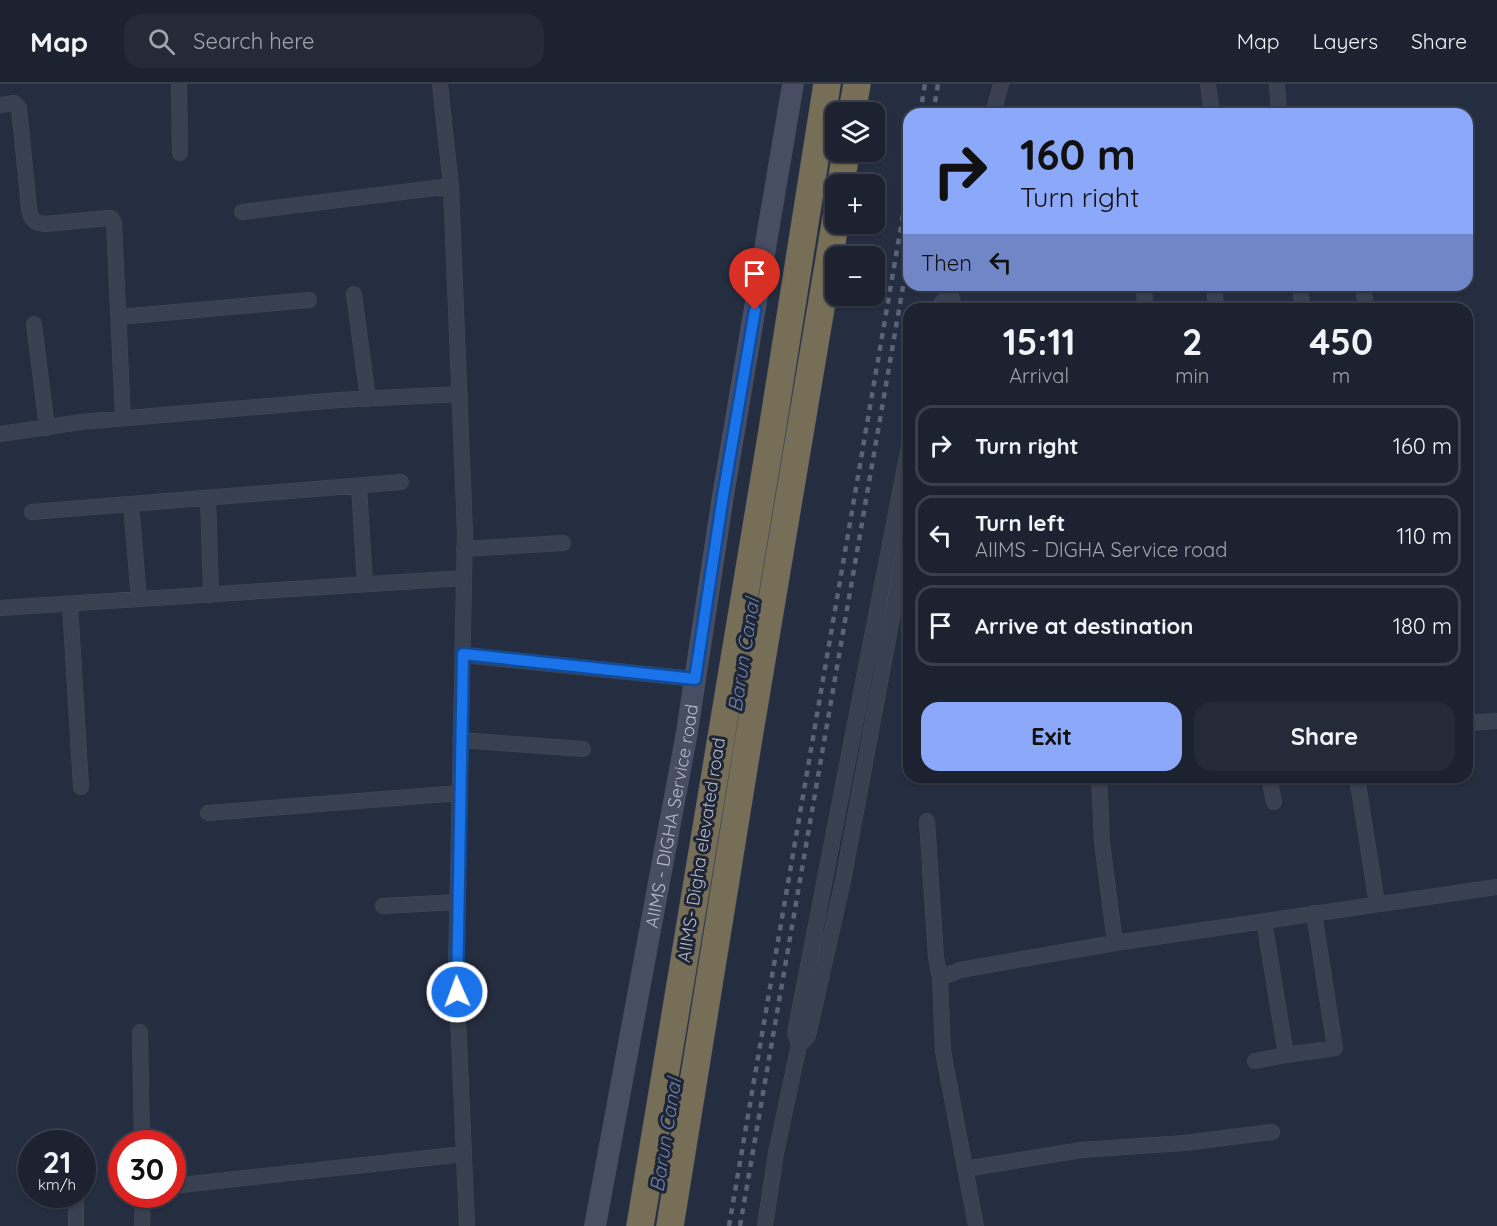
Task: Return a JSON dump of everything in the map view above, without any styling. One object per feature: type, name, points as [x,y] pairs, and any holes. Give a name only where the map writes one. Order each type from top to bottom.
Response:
[{"type":"highway","name":"AIIMS- Digha elevated road","points":[[640,1226],[827,84]]},
{"type":"highway","points":[[854,102],[857,84]]},
{"type":"highway","name":"AIIMS- Digha elevated road","points":[[670,1226],[749,732],[833,234]]},
{"type":"main road","name":"AIIMS - DIGHA Service road","points":[[596,1226],[681,767],[723,496],[793,84]]},
{"type":"street","points":[[179,84],[180,153]]},
{"type":"street","points":[[440,84],[451,186],[464,549],[456,969],[467,1226]]},
{"type":"street","points":[[995,108],[1001,84]]},
{"type":"street","points":[[1208,84],[1211,108]]},
{"type":"street","points":[[1277,84],[1279,108]]},
{"type":"street","points":[[0,105],[14,103],[19,108],[28,208],[32,220],[45,224],[102,218],[113,221],[123,418]]},
{"type":"street","points":[[242,212],[451,186]]},
{"type":"street","points":[[354,294],[368,399]]},
{"type":"street","points":[[119,317],[309,300]]},
{"type":"street","points":[[34,324],[47,428]]},
{"type":"street","points":[[0,434],[123,418],[460,394]]},
{"type":"street","points":[[765,1226],[776,1153],[799,1045],[795,1033],[845,785],[863,678],[903,476]]},
{"type":"street","points":[[32,512],[401,482]]},
{"type":"street","points":[[359,486],[365,584]]},
{"type":"street","points":[[208,498],[211,594]]},
{"type":"street","points":[[131,504],[139,599]]},
{"type":"street","points":[[464,549],[563,543]]},
{"type":"street","points":[[799,1045],[808,1036],[843,880],[903,558]]},
{"type":"street","points":[[0,608],[464,578]]},
{"type":"street","points":[[70,604],[81,787]]},
{"type":"street","points":[[463,654],[695,679]]},
{"type":"street","points":[[1473,722],[1497,720]]},
{"type":"street","points":[[460,740],[583,749]]},
{"type":"street","points":[[1099,783],[1102,842],[1115,943]]},
{"type":"street","points":[[1270,783],[1274,802]]},
{"type":"street","points":[[1358,783],[1377,904]]},
{"type":"street","points":[[208,813],[459,793]]},
{"type":"street","points":[[927,821],[936,957],[940,978],[943,1051],[976,1226]]},
{"type":"street","points":[[940,978],[960,970],[1115,943],[1497,887]]},
{"type":"street","points":[[382,906],[458,902]]},
{"type":"street","points":[[1255,1061],[1335,1048],[1314,914]]},
{"type":"street","points":[[1264,921],[1286,1055]]},
{"type":"street","points":[[140,1032],[142,1130]]},
{"type":"street","points":[[965,1169],[1081,1150],[1184,1143],[1272,1132]]},
{"type":"street","points":[[186,1184],[464,1154]]},
{"type":"street","points":[[76,1208],[76,1226]]},
{"type":"street","points":[[142,1226],[143,1208]]},
{"type":"railway","points":[[921,108],[925,84]]},
{"type":"railway","points":[[934,108],[938,84]]},
{"type":"railway","points":[[729,1226],[903,215]]},
{"type":"railway","points":[[740,1226],[903,287]]},
{"type":"route","points":[[457,992],[463,654],[695,679],[755,310]]},
{"type":"water label","name":"Barun Canal","points":[[743,655]]},
{"type":"water label","name":"Barun Canal","points":[[665,1135]]}]
